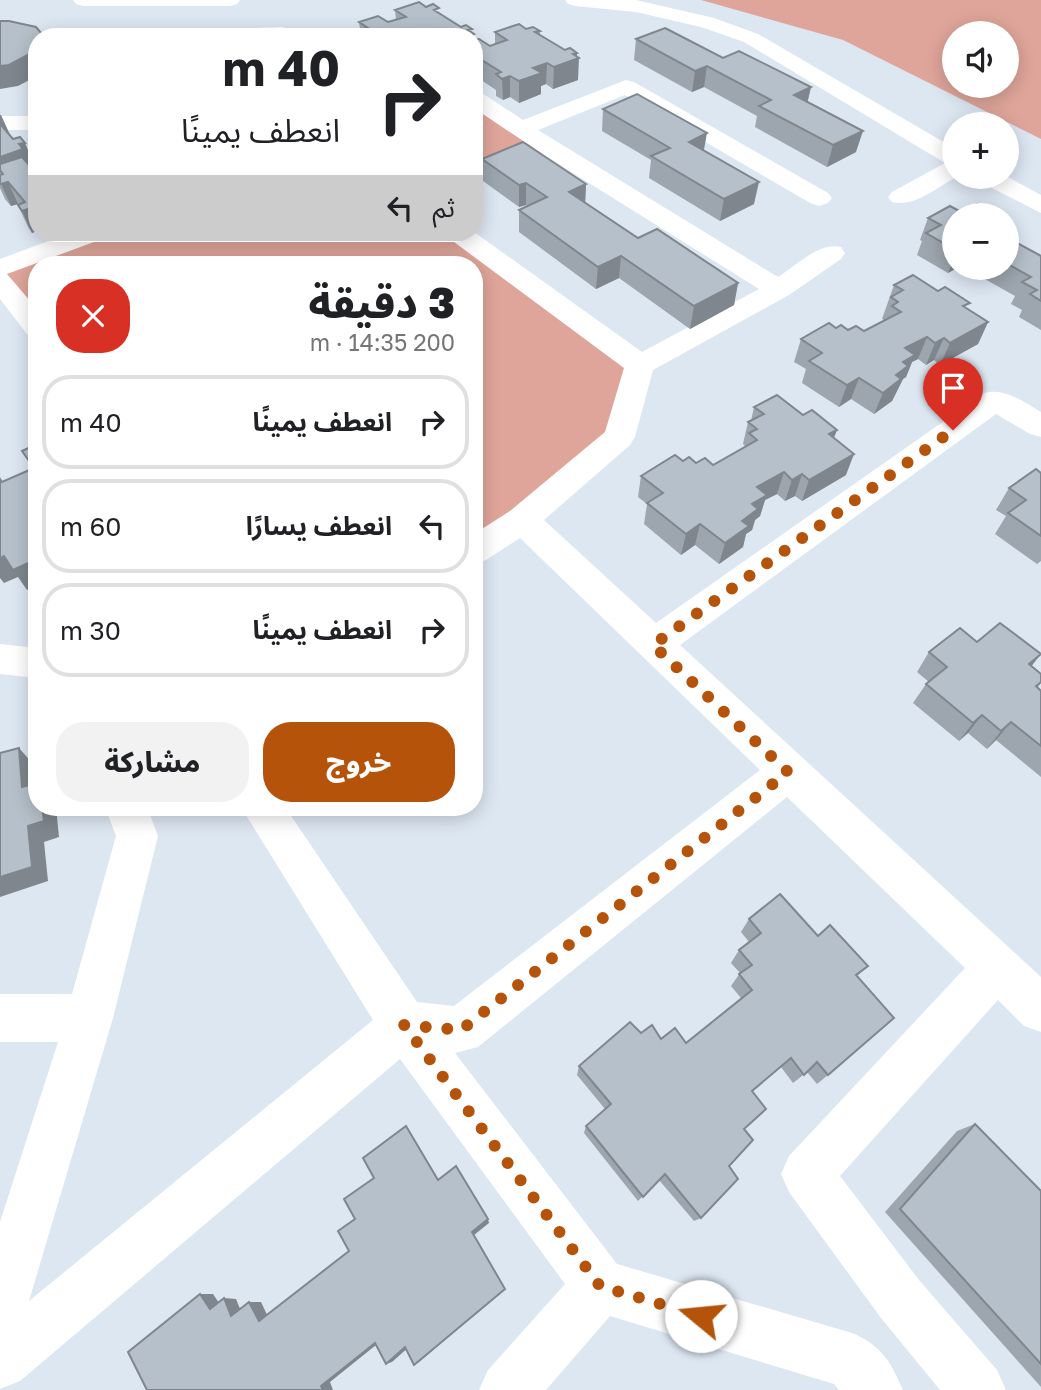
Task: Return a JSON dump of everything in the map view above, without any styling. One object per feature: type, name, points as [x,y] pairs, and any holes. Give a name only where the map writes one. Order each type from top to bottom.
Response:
[{"type":"street","points":[[83,0],[230,0]]},
{"type":"street","points":[[243,28],[248,0]]},
{"type":"street","points":[[575,0],[635,3],[707,22],[751,38],[942,151]]},
{"type":"street","points":[[523,128],[626,87],[819,198]]},
{"type":"street","points":[[483,104],[552,150],[779,289]]},
{"type":"street","points":[[0,123],[28,122]]},
{"type":"street","points":[[901,197],[942,175]]},
{"type":"street","points":[[1011,189],[1041,205]]},
{"type":"street","points":[[32,256],[69,242]]},
{"type":"street","points":[[471,242],[640,365]]},
{"type":"street","points":[[483,545],[522,520],[619,437],[640,365],[779,289],[832,253]]},
{"type":"street","points":[[0,268],[28,257]]},
{"type":"street","points":[[0,281],[28,317]]},
{"type":"street","points":[[653,645],[995,400],[1041,426]]},
{"type":"street","points":[[522,520],[1041,1009]]},
{"type":"street","points":[[0,659],[28,662]]},
{"type":"street","points":[[0,1361],[404,1025],[461,1030],[788,772]]},
{"type":"street","points":[[0,1307],[89,1018],[137,836],[129,816]]},
{"type":"street","points":[[268,816],[404,1025],[600,1286],[852,1362],[874,1390]]},
{"type":"street","points":[[977,1390],[900,1299],[807,1174],[997,968]]},
{"type":"street","points":[[0,1018],[89,1018]]},
{"type":"street","points":[[508,1390],[600,1286]]},
{"type":"shaded area","points":[[701,0],[1041,0],[1041,139],[1019,128],[1019,112],[987,112],[959,98],[1019,98],[1019,21],[942,21],[942,90],[843,40]]},
{"type":"shaded area","points":[[483,104],[552,150],[483,178]]},
{"type":"shaded area","points":[[69,242],[471,242],[640,365],[619,437],[483,544],[483,256],[32,256]]},
{"type":"shaded area","points":[[28,257],[28,313],[0,268]]},
{"type":"building","points":[[419,2],[426,7],[433,4],[439,8],[434,10],[461,27],[466,25],[470,28],[368,28],[359,22],[378,16],[388,22],[406,17],[395,10]]},
{"type":"building","points":[[0,21],[36,27],[28,28],[28,55],[9,65],[0,66]]},
{"type":"building","points":[[519,24],[526,29],[533,27],[540,31],[535,32],[565,50],[570,48],[579,58],[554,67],[547,63],[533,68],[542,73],[519,81],[510,76],[502,79],[496,74],[501,72],[483,61],[483,42],[490,46],[507,40],[495,32]]},
{"type":"building","points":[[665,28],[723,58],[739,51],[811,87],[794,95],[863,131],[833,145],[759,106],[771,100],[707,66],[695,71],[636,39]]},
{"type":"building","points":[[637,94],[707,133],[689,142],[759,182],[724,199],[651,156],[670,148],[603,109]]},
{"type":"building","points":[[0,124],[13,139],[20,137],[25,143],[19,144],[23,149],[0,157]]},
{"type":"building","points":[[523,142],[586,184],[569,192],[638,238],[657,229],[738,283],[694,306],[621,256],[598,267],[519,210],[547,197],[526,183],[519,185],[483,159]]},
{"type":"building","points":[[22,157],[28,164],[28,209],[22,211],[18,205],[25,202],[8,182],[0,183],[0,175],[3,174],[0,164]]},
{"type":"building","points":[[942,210],[942,242],[926,233],[941,225],[928,218]]},
{"type":"building","points":[[1019,244],[1041,256],[1041,301],[1030,294],[1037,290],[1022,282],[1031,277],[1019,270]]},
{"type":"building","points":[[913,275],[938,291],[945,287],[970,303],[963,306],[988,322],[950,343],[944,338],[935,343],[927,337],[905,348],[915,355],[903,362],[908,366],[896,375],[901,379],[883,393],[859,378],[847,385],[809,361],[822,353],[801,339],[829,323],[836,328],[841,325],[848,330],[856,326],[864,331],[901,312],[892,306],[898,302],[891,297],[903,290],[894,285]]},
{"type":"building","points":[[777,395],[803,415],[812,410],[837,430],[829,434],[854,454],[809,480],[802,474],[792,480],[784,472],[757,487],[767,495],[752,504],[758,509],[742,521],[749,526],[725,543],[700,524],[686,534],[647,503],[663,493],[641,476],[675,455],[683,461],[689,457],[696,463],[705,458],[713,465],[757,440],[749,433],[757,429],[748,422],[764,414],[754,407]]},
{"type":"building","points":[[28,448],[28,460],[22,451]]},
{"type":"building","points":[[1036,469],[1041,473],[1041,536],[1008,513],[1026,500],[1009,488]]},
{"type":"building","points":[[28,471],[28,563],[13,570],[4,556],[0,558],[0,479],[2,482]]},
{"type":"building","points":[[1000,623],[1041,654],[1029,664],[1041,674],[1041,682],[1036,686],[1041,691],[1041,746],[1011,722],[1001,731],[982,715],[973,723],[926,684],[947,667],[929,652],[960,628],[977,642]]},
{"type":"building","points":[[19,748],[22,787],[28,785],[28,816],[43,816],[44,821],[28,826],[32,867],[0,877],[0,753]]},
{"type":"building","points":[[780,894],[818,936],[830,925],[868,966],[856,975],[894,1018],[828,1075],[817,1062],[804,1075],[791,1058],[752,1091],[766,1109],[744,1129],[753,1140],[729,1166],[738,1179],[701,1218],[665,1174],[643,1197],[586,1126],[611,1104],[579,1066],[630,1022],[641,1033],[652,1025],[661,1039],[675,1028],[686,1043],[752,990],[739,974],[752,965],[739,950],[761,933],[749,919]]},
{"type":"building","points":[[975,1124],[1041,1191],[1041,1364],[900,1209]]},
{"type":"building","points":[[406,1126],[438,1180],[456,1166],[488,1219],[472,1232],[505,1289],[414,1365],[405,1347],[386,1364],[375,1343],[321,1386],[323,1390],[147,1390],[128,1352],[200,1294],[210,1309],[224,1298],[231,1316],[249,1302],[259,1321],[349,1251],[338,1231],[355,1219],[344,1199],[374,1178],[363,1158]]},
{"type":"route","points":[[701,1316],[600,1286],[404,1025],[461,1030],[788,772],[653,645],[953,430]]}]
